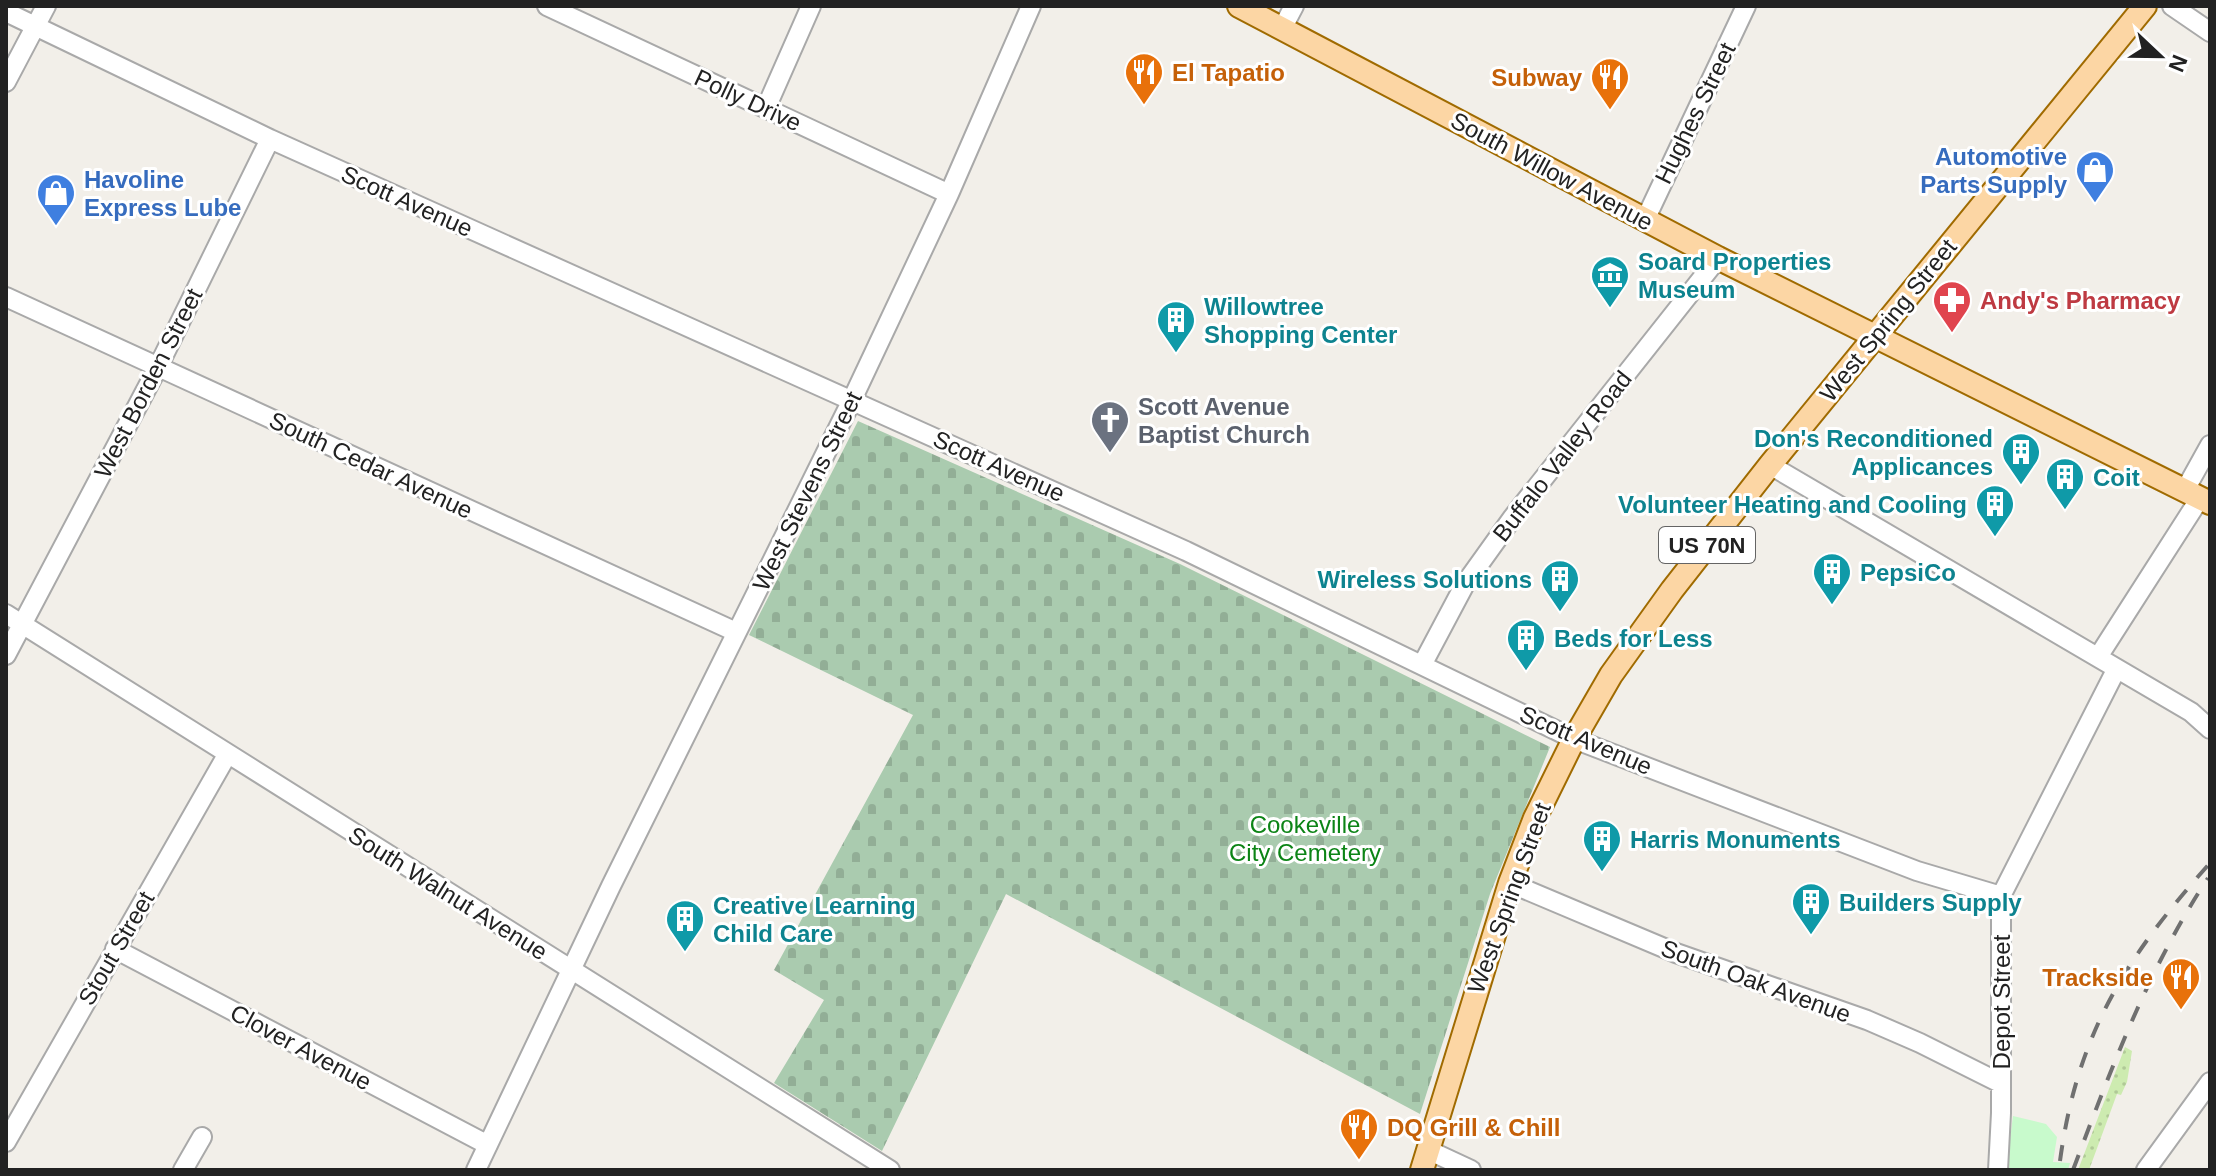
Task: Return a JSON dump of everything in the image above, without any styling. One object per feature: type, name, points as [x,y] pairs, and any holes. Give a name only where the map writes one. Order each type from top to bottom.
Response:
[{"type":"main road","name":"South Willow Avenue","points":[[1239,6],[1718,258],[2198,497]]},
{"type":"main road","name":"West Spring Street","points":[[1425,1160],[1510,883],[1535,818],[1574,739],[1628,649],[1770,465],[2145,6]]},
{"type":"street","points":[[6,82],[46,6]]},
{"type":"street","name":"Polly Drive","points":[[547,6],[949,194]]},
{"type":"street","points":[[766,108],[811,6]]},
{"type":"street","name":"West Stevens Street","points":[[476,1170],[736,632],[851,402],[949,194],[1031,6]]},
{"type":"street","points":[[1282,29],[1294,6]]},
{"type":"street","name":"Hughes Street","points":[[1645,220],[1746,6]]},
{"type":"street","points":[[2172,6],[2210,32]]},
{"type":"street","name":"Scott Avenue","points":[[6,12],[270,139],[1147,533],[1574,739],[1917,871],[2001,896]]},
{"type":"street","name":"West Borden Street","points":[[6,655],[158,367],[270,139]]},
{"type":"street","name":"Buffalo Valley Road","points":[[1422,665],[1465,584],[1513,517],[1718,258]]},
{"type":"street","name":"South Cedar Avenue","points":[[6,297],[736,632]]},
{"type":"street","points":[[2098,657],[2198,497],[2210,445]]},
{"type":"street","points":[[1770,465],[2191,712],[2210,729]]},
{"type":"street","name":"South Walnut Avenue","points":[[6,614],[890,1170]]},
{"type":"street","name":"Depot Street","points":[[1998,1170],[2001,896],[2116,670]]},
{"type":"street","name":"Stout Street","points":[[6,1142],[227,755]]},
{"type":"street","name":"South Oak Avenue","points":[[1510,883],[1676,953],[1867,1020],[2000,1083]]},
{"type":"street","name":"Clover Avenue","points":[[115,949],[488,1145]]},
{"type":"street","points":[[2146,1170],[2210,1082]]},
{"type":"street","points":[[183,1170],[202,1137]]},
{"type":"street","points":[[852,1170],[861,1152]]},
{"type":"street","points":[[1425,1160],[1471,1170]]},
{"type":"green space","name":"Cookeville City Cemetery","points":[[858,421],[1180,564],[1550,747],[1490,894],[1420,1114],[1006,894],[882,1151],[774,1083],[824,1000],[774,970],[913,715],[749,635]]},
{"type":"green space","points":[[2125,1047],[2132,1051],[2127,1082],[2121,1095],[2117,1094],[2089,1170],[2078,1170]]},
{"type":"green space","points":[[2013,1116],[2046,1124],[2057,1137],[2053,1162],[2070,1163],[2068,1170],[2006,1170]]},
{"type":"railway","points":[[2060,1161],[2079,1074],[2110,1000],[2154,931],[2210,863]]},
{"type":"railway","points":[[2073,1170],[2149,984],[2208,878]]},
{"type":"place","name":"El Tapatio","points":[[1144,106]]},
{"type":"place","name":"Subway","points":[[1610,111]]},
{"type":"place","name":"Automotive Parts Supply","points":[[2095,204]]},
{"type":"place","name":"Havoline Express Lube","points":[[56,227]]},
{"type":"place","name":"Soard Properties Museum","points":[[1610,309]]},
{"type":"place","name":"Andy's Pharmacy","points":[[1952,334]]},
{"type":"place","name":"Willowtree Shopping Center","points":[[1176,354]]},
{"type":"place","name":"Scott Avenue Baptist Church","points":[[1110,454]]},
{"type":"place","name":"Don's Reconditioned Applicances","points":[[2021,486]]},
{"type":"place","name":"Coit","points":[[2065,511]]},
{"type":"place","name":"Volunteer Heating and Cooling","points":[[1995,538]]},
{"type":"place","name":"PepsiCo","points":[[1832,606]]},
{"type":"place","name":"Wireless Solutions","points":[[1560,613]]},
{"type":"place","name":"Beds for Less","points":[[1526,672]]},
{"type":"place","name":"Harris Monuments","points":[[1602,873]]},
{"type":"place","name":"Builders Supply","points":[[1811,936]]},
{"type":"place","name":"Creative Learning Child Care","points":[[685,953]]},
{"type":"place","name":"Trackside","points":[[2181,1011]]},
{"type":"place","name":"DQ Grill & Chill","points":[[1359,1161]]}]
